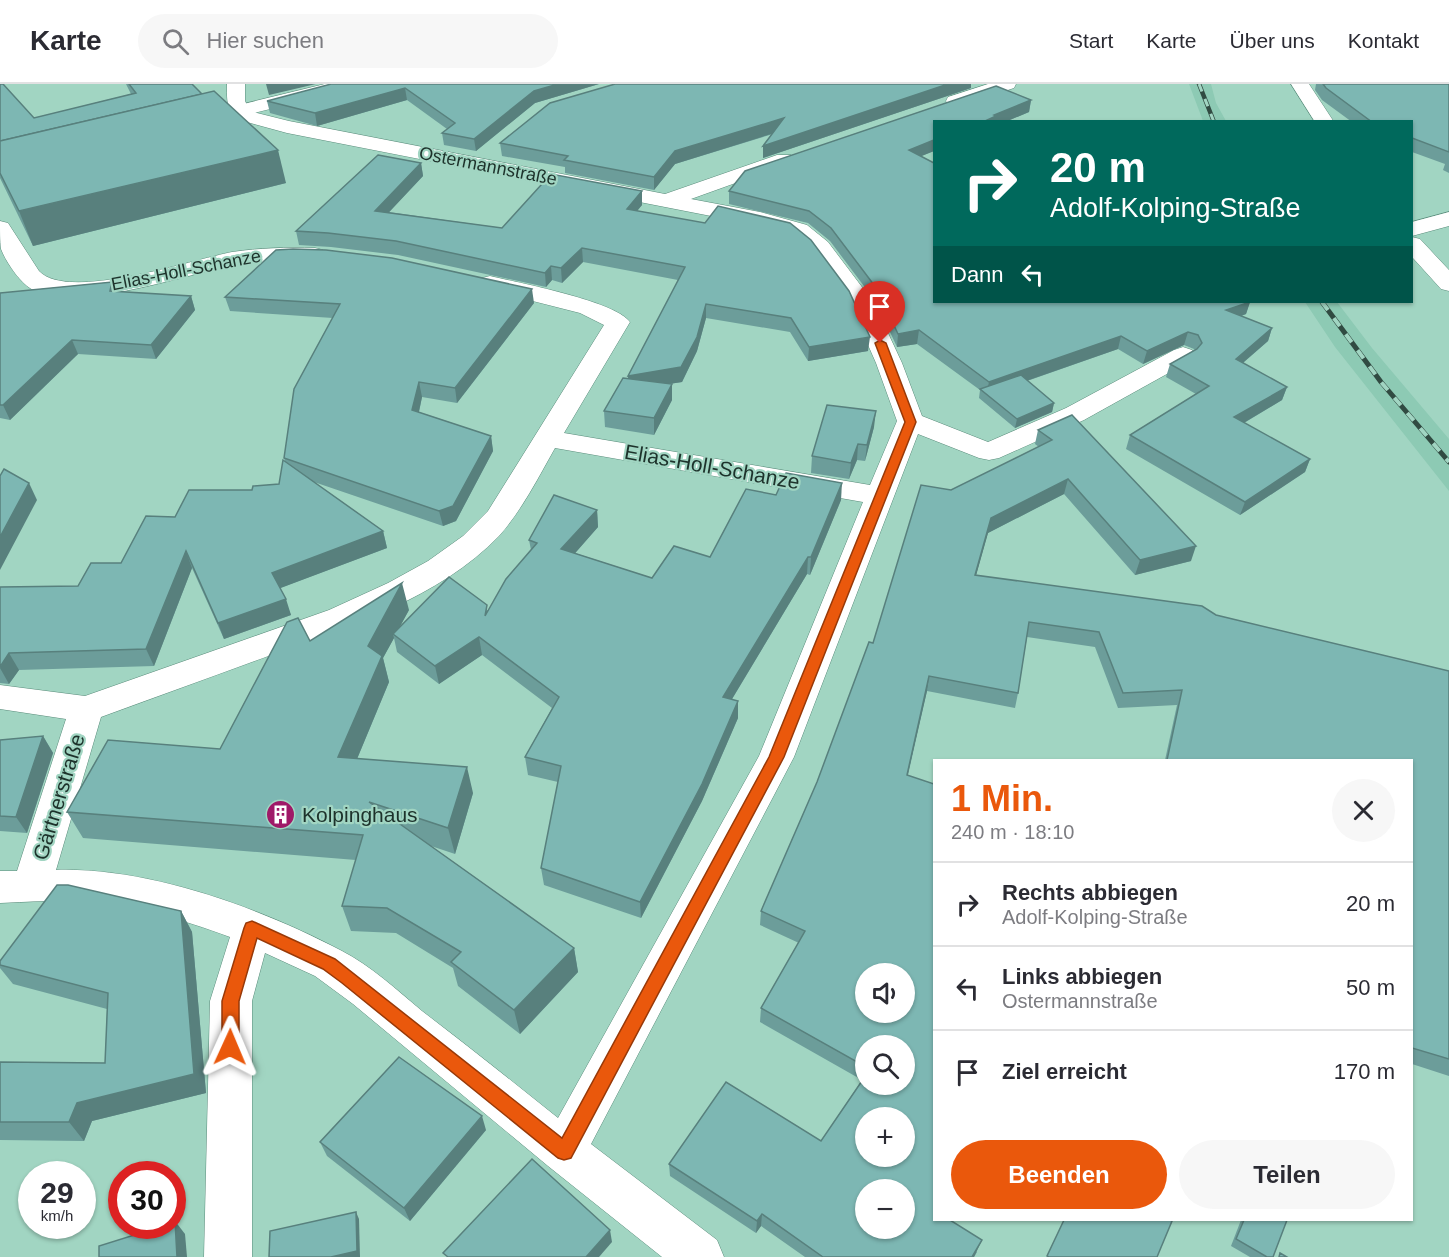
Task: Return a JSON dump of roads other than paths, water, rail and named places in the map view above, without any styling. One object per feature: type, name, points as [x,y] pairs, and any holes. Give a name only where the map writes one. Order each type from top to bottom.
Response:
[{"type":"street","points":[[175,127],[238,97],[348,84]]},
{"type":"street","points":[[942,106],[1007,84]]},
{"type":"street","points":[[1300,84],[1324,120]]},
{"type":"street","name":"Ostermannstraße","points":[[238,97],[267,123],[485,157],[667,201],[760,219],[799,230],[820,247],[862,303],[889,363],[910,422]]},
{"type":"street","points":[[667,201],[800,154]]},
{"type":"street","points":[[1413,229],[1449,219]]},
{"type":"street","name":"Elias-Holl-Schanze","points":[[0,228],[37,283],[58,290],[116,286],[231,259],[284,253],[336,256]]},
{"type":"street","points":[[1413,245],[1449,284]]},
{"type":"street","points":[[0,697],[86,709],[340,618],[377,601],[431,571],[464,550],[489,528],[527,476],[546,438],[618,322],[581,306],[471,278]]},
{"type":"street","points":[[564,1151],[776,757],[910,422],[989,452],[1076,414],[1183,355]]},
{"type":"street","name":"Elias-Holl-Schanze","points":[[546,438],[879,496]]},
{"type":"street","name":"Gärtnerstraße","points":[[16,886],[86,709]]},
{"type":"street","points":[[16,886],[78,885],[119,890],[198,908],[252,928],[329,964],[700,1257]]},
{"type":"street","points":[[228,1257],[231,1001],[252,928]]},
{"type":"railway","points":[[1199,84],[1213,120]]},
{"type":"railway","points":[[1323,303],[1381,382],[1449,462]]},
{"type":"place","name":"Kolpinghaus","points":[[281,815]]}]
